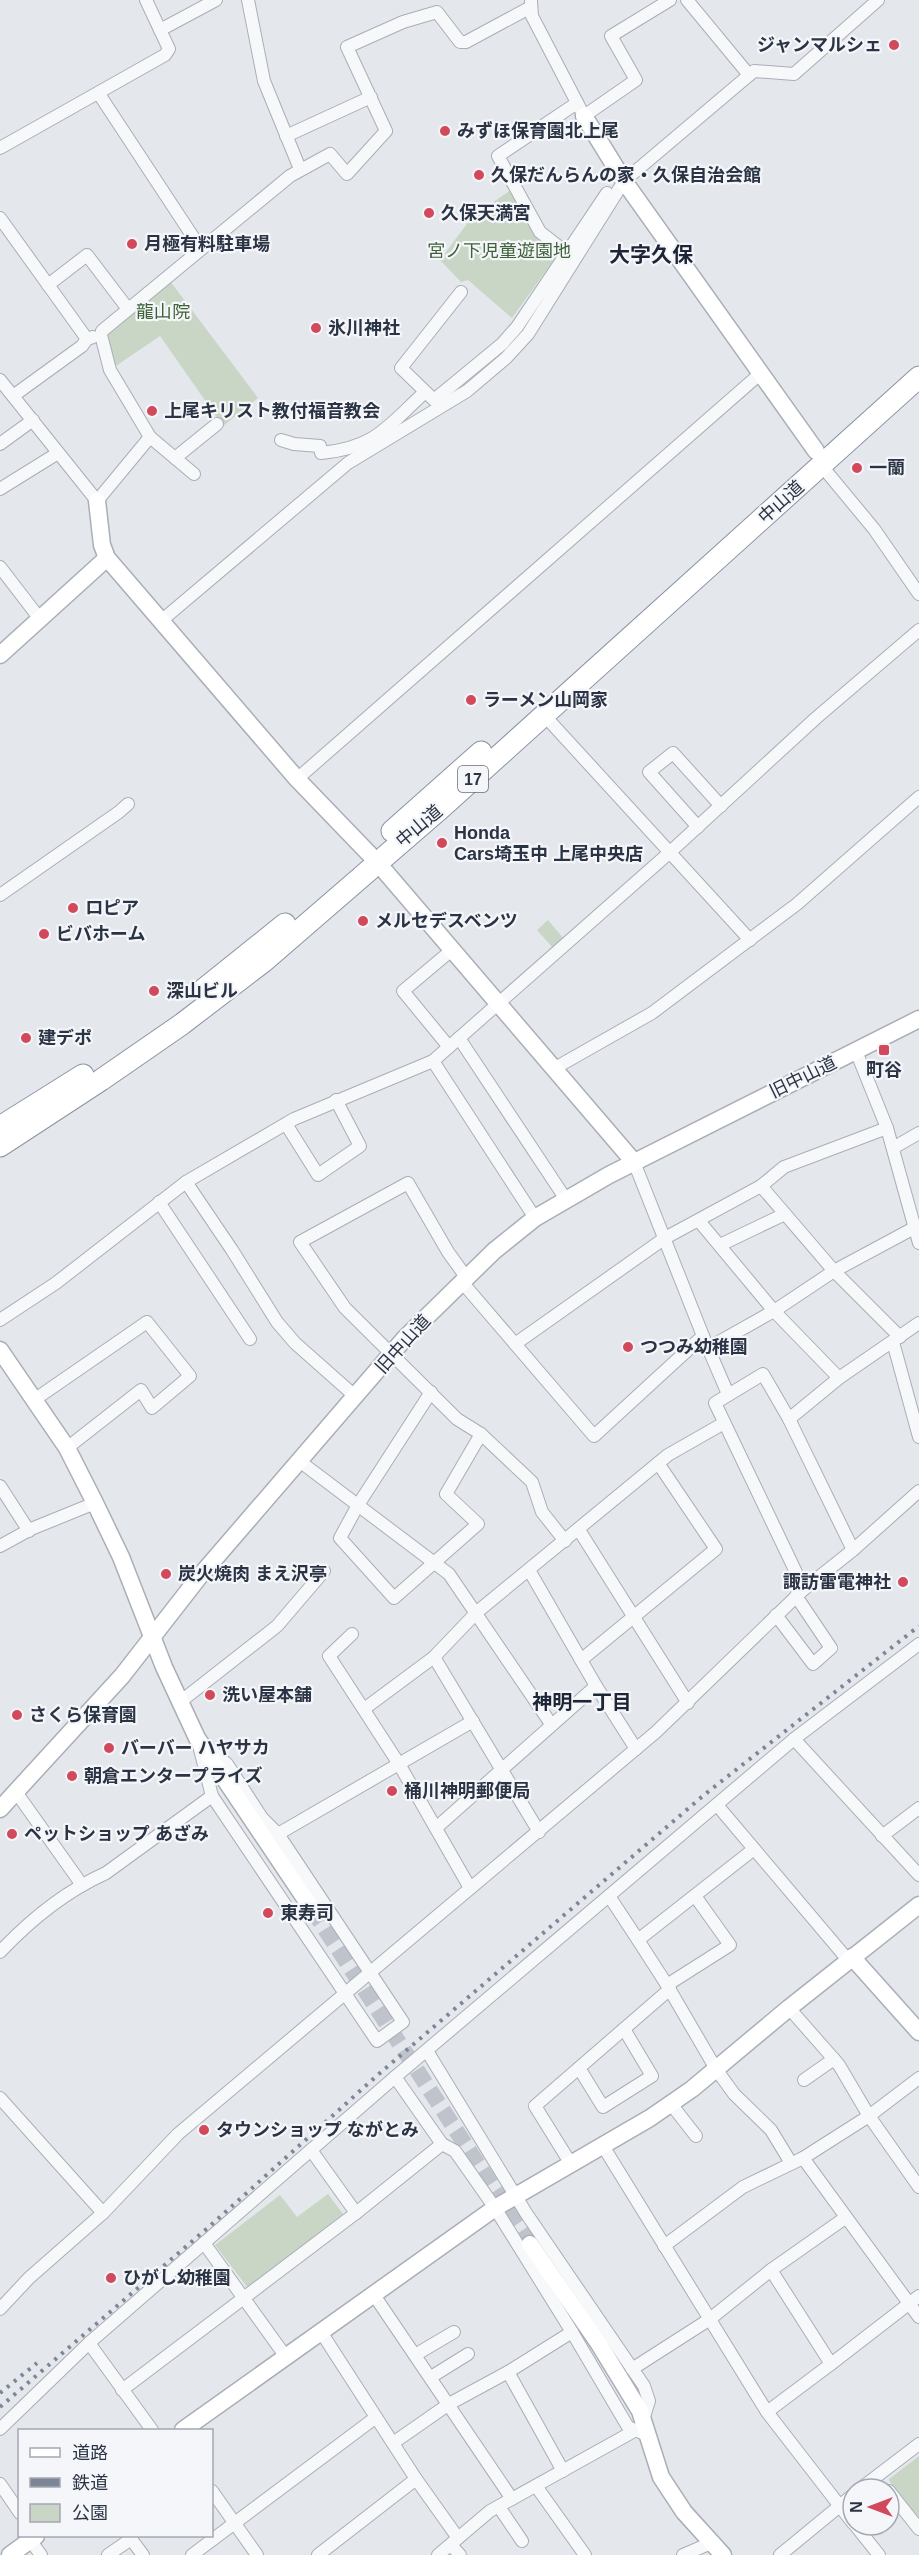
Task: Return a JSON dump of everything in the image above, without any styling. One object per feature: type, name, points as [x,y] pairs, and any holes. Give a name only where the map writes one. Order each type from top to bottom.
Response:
[{"type":"highway","name":"中山道","points":[[0,1127],[144,1034],[372,857],[544,715],[819,458],[919,360]]},
{"type":"highway","name":"中山道","points":[[0,1146],[182,1024],[263,962],[372,857],[560,683],[819,458],[919,377]]},
{"type":"street","points":[[0,148],[165,55],[169,49],[146,0]]},
{"type":"street","points":[[160,30],[216,0]]},
{"type":"street","points":[[248,0],[264,81],[300,169]]},
{"type":"street","points":[[567,252],[540,232],[498,156],[636,80],[611,36],[669,0]]},
{"type":"street","points":[[687,0],[749,75]]},
{"type":"street","points":[[161,621],[348,464],[502,344],[517,327],[567,252],[622,178],[754,71],[794,75],[878,0]]},
{"type":"street","points":[[194,474],[150,437],[110,370],[102,331],[300,169],[330,154],[347,174],[386,131],[347,47],[403,22],[437,12],[460,42],[466,42],[531,3],[532,16],[581,110],[622,178],[819,458],[874,529],[919,594]]},
{"type":"street","points":[[99,94],[201,249]]},
{"type":"street","points":[[286,136],[371,97]]},
{"type":"street","points":[[281,440],[294,444],[320,446],[321,453],[357,447],[431,401],[467,392],[506,358],[528,334],[622,178]]},
{"type":"street","points":[[0,218],[87,339]]},
{"type":"street","points":[[48,285],[87,255],[128,309]]},
{"type":"street","points":[[431,401],[401,368],[461,292]]},
{"type":"street","points":[[13,396],[82,346],[87,339],[101,335]]},
{"type":"street","points":[[297,778],[761,373]]},
{"type":"street","points":[[0,380],[97,501],[102,545],[107,558],[297,778],[372,857],[453,949],[634,1162],[728,1394]]},
{"type":"street","points":[[0,444],[33,420]]},
{"type":"street","points":[[175,458],[217,424]]},
{"type":"street","points":[[97,501],[150,437]]},
{"type":"street","points":[[0,489],[58,453]]},
{"type":"street","points":[[0,655],[107,558]]},
{"type":"street","points":[[0,567],[40,619]]},
{"type":"street","points":[[0,1320],[56,1282],[186,1182],[286,1124],[336,1100],[433,1061],[669,853],[816,718],[919,630]]},
{"type":"street","points":[[544,715],[750,940]]},
{"type":"street","points":[[698,827],[649,772],[674,753],[721,806]]},
{"type":"street","points":[[555,1068],[652,1013],[797,904],[919,797]]},
{"type":"street","points":[[0,896],[128,804]]},
{"type":"street","points":[[449,1047],[403,992],[453,949]]},
{"type":"street","name":"旧中山道","points":[[0,1809],[122,1676],[170,1612],[298,1460],[392,1354],[464,1279],[535,1218],[634,1162],[919,1020]]},
{"type":"street","points":[[459,1038],[567,1201]]},
{"type":"street","points":[[856,1051],[887,1128],[919,1243]]},
{"type":"street","points":[[433,1061],[535,1218]]},
{"type":"street","points":[[286,1124],[318,1175],[360,1146],[336,1100]]},
{"type":"street","points":[[515,1344],[665,1238],[761,1186],[784,1167],[887,1128]]},
{"type":"street","points":[[892,1148],[919,1133]]},
{"type":"street","points":[[186,1182],[277,1322],[295,1343],[356,1397]]},
{"type":"street","points":[[565,1541],[542,1512],[532,1482],[481,1434],[457,1419],[345,1308],[300,1242],[408,1183],[464,1279],[515,1344],[594,1436],[705,1342],[774,1311],[834,1271],[914,1228]]},
{"type":"street","points":[[761,1186],[834,1271],[897,1339],[919,1437]]},
{"type":"street","points":[[159,1202],[250,1339]]},
{"type":"street","points":[[720,1245],[785,1214]]},
{"type":"street","points":[[699,1221],[774,1311],[839,1378]]},
{"type":"street","points":[[34,1400],[147,1322],[190,1376],[152,1408],[141,1390],[67,1448]]},
{"type":"street","points":[[789,1419],[839,1378],[919,1323]]},
{"type":"street","points":[[0,1350],[5,1367],[34,1400],[67,1448],[121,1557],[152,1639],[196,1738],[212,1796],[377,2041],[403,2022],[278,1834],[262,1818],[227,1764],[196,1738]]},
{"type":"street","points":[[776,1615],[813,1664],[831,1648],[800,1592],[715,1402],[763,1374],[789,1419],[853,1550]]},
{"type":"street","points":[[431,1392],[358,1505],[340,1538],[394,1598],[478,1524],[446,1494],[481,1434]]},
{"type":"street","points":[[364,1709],[434,1657],[477,1612],[668,1455],[724,1423]]},
{"type":"street","points":[[298,1460],[449,1574],[551,1724]]},
{"type":"street","points":[[581,1660],[716,1549],[658,1463]]},
{"type":"street","points":[[0,1486],[29,1530]]},
{"type":"street","points":[[0,2309],[29,2278],[103,2213],[178,2134],[636,1749],[688,1703],[800,1592],[853,1550],[919,1491]]},
{"type":"street","points":[[0,1546],[29,1530],[95,1503]]},
{"type":"street","points":[[579,1530],[688,1703]]},
{"type":"street","points":[[529,1570],[596,1686],[636,1749]]},
{"type":"street","points":[[180,1702],[277,1626],[324,1572]]},
{"type":"street","points":[[352,1634],[330,1656],[399,1764],[470,1888]]},
{"type":"street","points":[[0,2429],[89,2343],[395,2077],[794,1739],[919,1644]]},
{"type":"street","points":[[434,1657],[539,1832]]},
{"type":"street","points":[[435,1828],[596,1686]]},
{"type":"street","points":[[278,1834],[473,1721]]},
{"type":"street","points":[[196,1738],[312,1909]]},
{"type":"street","points":[[794,1739],[919,1875]]},
{"type":"street","points":[[16,1791],[82,1885]]},
{"type":"street","points":[[0,1952],[46,1907],[106,1873],[212,1796]]},
{"type":"street","points":[[717,1805],[850,1958],[919,2032]]},
{"type":"street","points":[[882,1836],[919,1808]]},
{"type":"street","points":[[638,1940],[754,1849]]},
{"type":"street","points":[[609,1896],[668,1987],[716,2069],[734,2094],[771,2130],[846,2218],[919,2317]]},
{"type":"street","points":[[571,2164],[535,2106],[624,2029],[668,1987],[730,1945],[695,1896]]},
{"type":"street","points":[[184,2429],[495,2208],[671,2104],[850,1958],[919,1905]]},
{"type":"street","points":[[789,2008],[834,2059],[869,2116],[919,2187]]},
{"type":"street","points":[[579,2067],[603,2108],[652,2076],[624,2029]]},
{"type":"street","points":[[427,2051],[526,2213],[644,2386],[649,2401],[642,2428],[499,2506],[438,2555]]},
{"type":"street","points":[[804,2080],[834,2059]]},
{"type":"street","points":[[395,2077],[442,2144],[455,2151],[495,2208],[628,2427],[642,2428]]},
{"type":"street","points":[[664,2246],[743,2187],[797,2160],[869,2116],[919,2078]]},
{"type":"street","points":[[0,2098],[103,2213]]},
{"type":"street","points":[[671,2104],[696,2136]]},
{"type":"street","points":[[122,2390],[245,2299],[442,2144]]},
{"type":"street","points":[[603,2146],[767,2412],[841,2508]]},
{"type":"street","points":[[311,2150],[356,2213]]},
{"type":"street","points":[[632,2369],[710,2319],[771,2270],[846,2218]]},
{"type":"street","points":[[204,2243],[286,2357]]},
{"type":"street","points":[[530,2244],[599,2344],[640,2411],[642,2428],[661,2477],[684,2512],[717,2549]]},
{"type":"street","points":[[771,2270],[831,2364]]},
{"type":"street","points":[[374,2295],[512,2499]]},
{"type":"street","points":[[767,2412],[919,2296]]},
{"type":"street","points":[[321,2332],[416,2479],[454,2541],[460,2555]]},
{"type":"street","points":[[415,2355],[454,2332]]},
{"type":"street","points":[[393,2443],[449,2404],[508,2372],[572,2332]]},
{"type":"street","points":[[89,2343],[151,2429]]},
{"type":"street","points":[[430,2377],[468,2354]]},
{"type":"street","points":[[508,2372],[563,2471]]},
{"type":"street","points":[[192,2555],[375,2418]]},
{"type":"street","points":[[875,2477],[919,2444]]},
{"type":"street","points":[[318,2555],[416,2479]]},
{"type":"street","points":[[0,2484],[18,2510]]},
{"type":"street","points":[[536,2486],[585,2555]]},
{"type":"street","points":[[213,2492],[257,2555]]},
{"type":"street","points":[[499,2506],[522,2541]]},
{"type":"street","points":[[780,2555],[839,2506]]},
{"type":"street","points":[[901,2506],[919,2529]]},
{"type":"street","points":[[10,2555],[34,2537],[41,2555]]},
{"type":"street","points":[[864,2537],[879,2555]]},
{"type":"street","points":[[108,2555],[131,2539],[143,2555]]},
{"type":"street","points":[[683,2555],[717,2549]]},
{"type":"green space","name":"宮ノ下児童遊園地","points":[[512,189],[539,237],[556,257],[512,318],[468,280],[461,282],[440,260],[472,217]]},
{"type":"green space","name":"龍山院","points":[[167,277],[258,398],[223,426],[160,336],[110,370],[102,331]]},
{"type":"green space","points":[[548,920],[564,939],[553,948],[537,930]]},
{"type":"green space","points":[[328,2194],[343,2214],[248,2288],[215,2245],[280,2195],[297,2217]]},
{"type":"green space","points":[[919,2456],[919,2520],[901,2496],[901,2477],[892,2477]]},
{"type":"tunnel","points":[[312,1909],[530,2244]]},
{"type":"railway","points":[[0,2407],[211,2225],[380,2073],[704,1795],[919,1626]]},
{"type":"railway","points":[[0,2393],[37,2363]]},
{"type":"place","name":"ジャンマルシェ","points":[[894,45]]},
{"type":"place","name":"みずほ保育園北上尾","points":[[445,131]]},
{"type":"place","name":"久保だんらんの家・久保自治会館","points":[[479,175]]},
{"type":"place","name":"久保天満宮","points":[[429,213]]},
{"type":"place","name":"月極有料駐車場","points":[[132,244]]},
{"type":"place","name":"氷川神社","points":[[316,328]]},
{"type":"place","name":"上尾キリスト教付福音教会","points":[[152,411]]},
{"type":"place","name":"一蘭","points":[[857,468]]},
{"type":"place","name":"ラーメン山岡家","points":[[471,700]]},
{"type":"place","name":"Honda Cars埼玉中 上尾中央店","points":[[442,843]]},
{"type":"place","name":"ロピア","points":[[73,908]]},
{"type":"place","name":"メルセデスベンツ","points":[[363,921]]},
{"type":"place","name":"ビバホーム","points":[[44,934]]},
{"type":"place","name":"深山ビル","points":[[154,991]]},
{"type":"place","name":"建デポ","points":[[26,1038]]},
{"type":"place","name":"町谷","points":[[884,1050]]},
{"type":"place","name":"つつみ幼稚園","points":[[628,1347]]},
{"type":"place","name":"炭火焼肉 まえ沢亭","points":[[166,1574]]},
{"type":"place","name":"諏訪雷電神社","points":[[903,1582]]},
{"type":"place","name":"洗い屋本舗","points":[[210,1695]]},
{"type":"place","name":"さくら保育園","points":[[17,1715]]},
{"type":"place","name":"バーバー ハヤサカ","points":[[109,1748]]},
{"type":"place","name":"朝倉エンタープライズ","points":[[72,1776]]},
{"type":"place","name":"桶川神明郵便局","points":[[392,1791]]},
{"type":"place","name":"ペットショップ あざみ","points":[[12,1834]]},
{"type":"place","name":"東寿司","points":[[268,1913]]},
{"type":"place","name":"タウンショップ ながとみ","points":[[204,2130]]},
{"type":"place","name":"ひがし幼稚園","points":[[111,2278]]},
{"type":"district","name":"大字久保","points":[[651,254]]},
{"type":"district","name":"神明一丁目","points":[[582,1702]]}]
